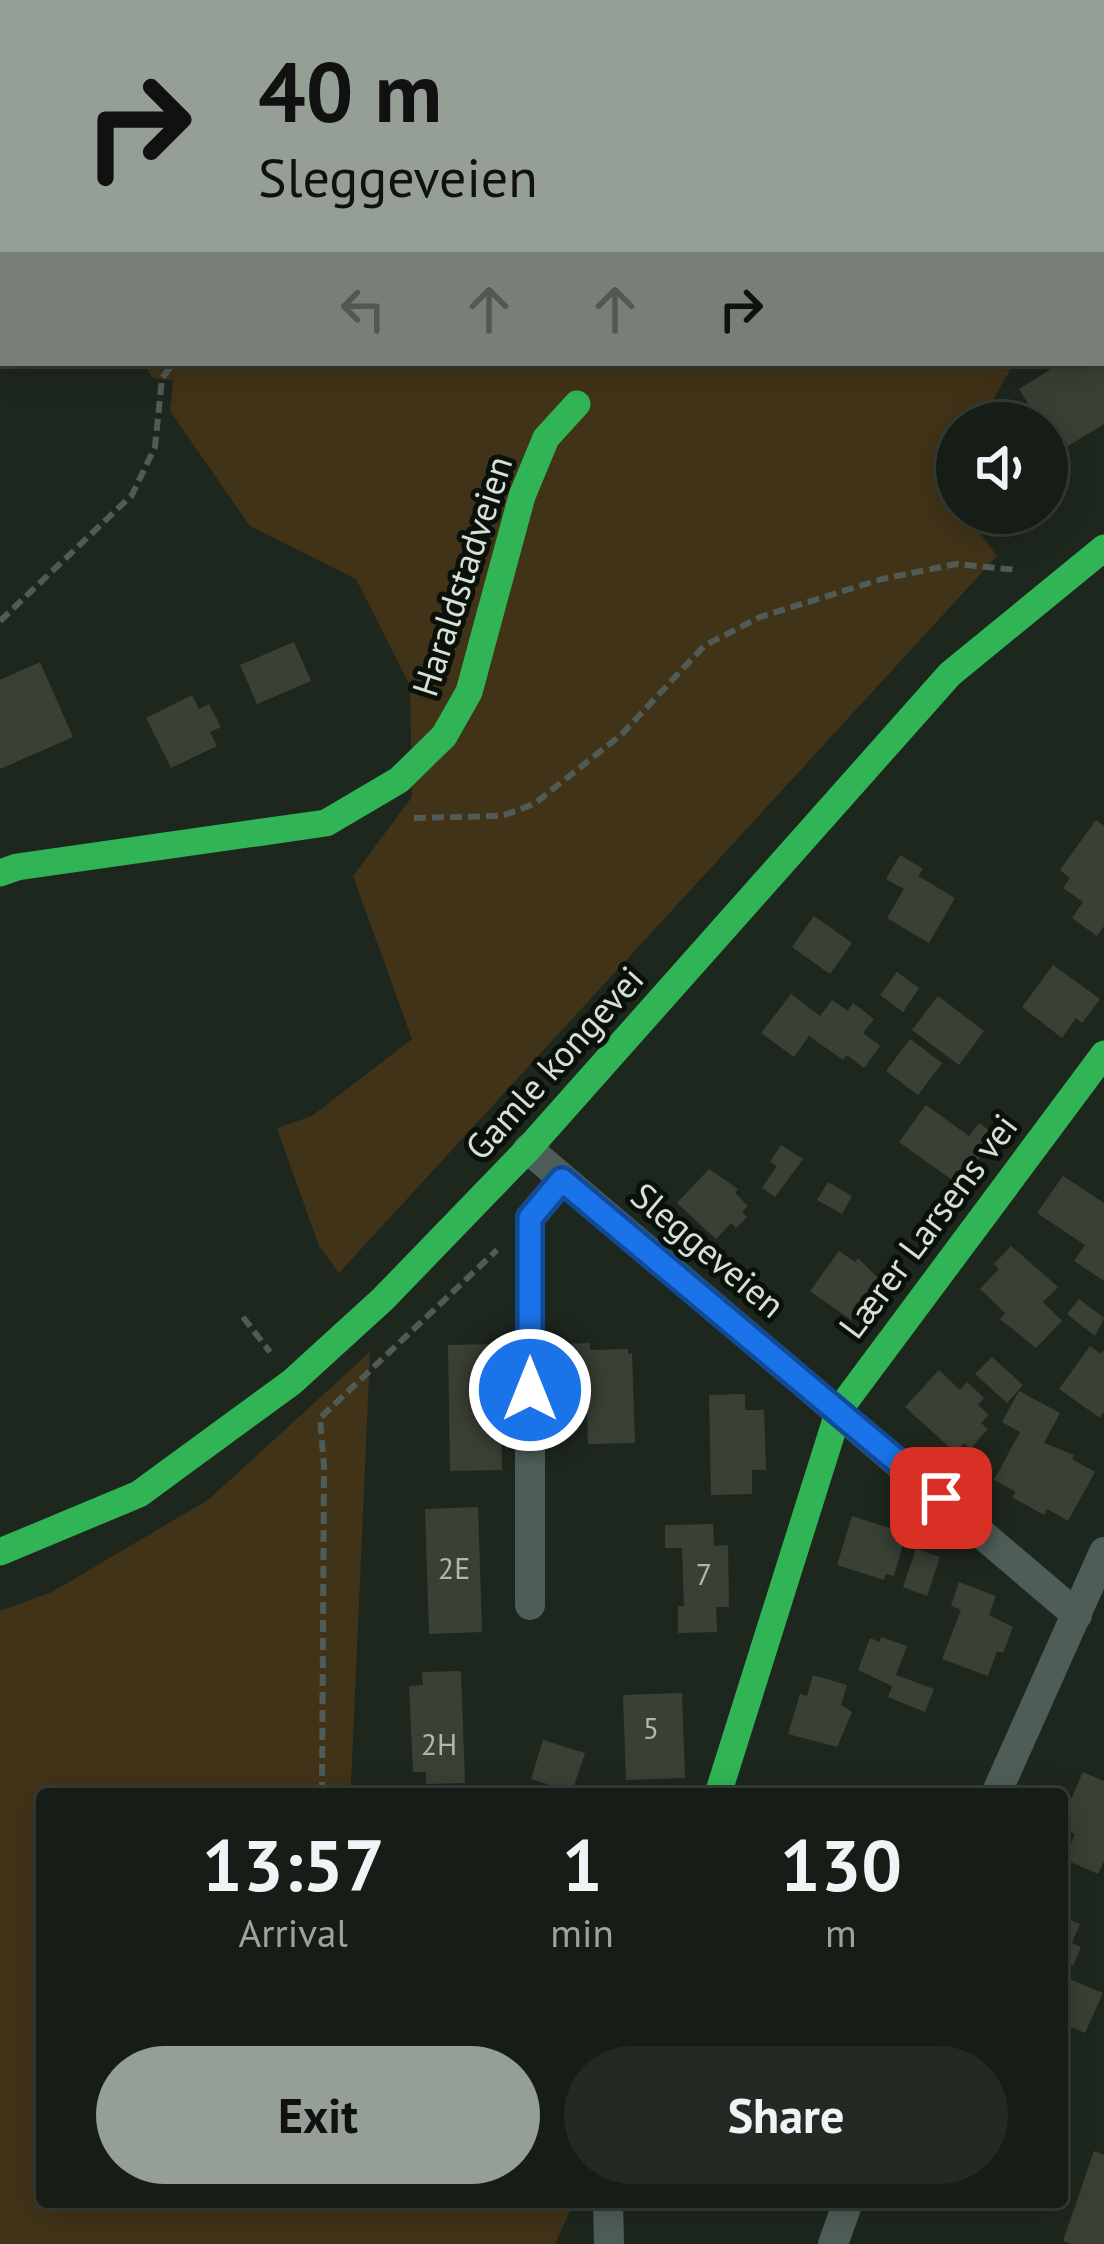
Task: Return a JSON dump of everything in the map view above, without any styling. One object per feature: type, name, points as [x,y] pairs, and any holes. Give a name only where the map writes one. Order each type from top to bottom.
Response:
[{"type":"street","name":"Haraldstadveien","points":[[0,873],[326,824],[399,780],[444,736],[469,692],[522,496],[546,438],[577,404]]},
{"type":"street","name":"Gamle kongevei","points":[[0,1552],[139,1494],[292,1382],[383,1299],[528,1149],[950,674],[1104,548]]},
{"type":"street","name":"Lærer Larsens vei","points":[[720,1788],[839,1410],[1104,1054]]},
{"type":"street","name":"Sleggeveien","points":[[528,1149],[1077,1615]]},
{"type":"street","points":[[530,1605],[530,1218],[562,1180]]},
{"type":"street","points":[[998,1788],[1104,1552]]},
{"type":"street","points":[[608,2208],[609,2244]]},
{"type":"street","points":[[833,2244],[846,2208]]},
{"type":"path","points":[[0,621],[132,495],[154,447],[162,378],[172,366]]},
{"type":"path","points":[[413,818],[502,816],[534,804],[621,735],[704,646],[760,617],[882,579],[956,564],[1023,571]]},
{"type":"path","points":[[322,1788],[324,1466],[320,1418],[530,1218]]},
{"type":"path","points":[[244,1317],[274,1358]]},
{"type":"shaded area","points":[[146,366],[1012,366],[992,402],[936,402],[936,534],[981,534],[997,556],[339,1273],[319,1246],[277,1128],[312,1116],[412,1039],[353,876],[412,797],[410,686],[356,579],[250,526],[170,411],[173,380],[152,378]]},
{"type":"shaded area","points":[[370,1352],[353,1788],[36,1788],[36,2208],[571,2208],[555,2244],[0,2244],[0,1611],[52,1592],[208,1500]]},
{"type":"building","points":[[1056,366],[1104,366],[1104,424],[1068,446],[1068,402],[1027,402],[1019,389]]},
{"type":"building","points":[[294,642],[311,681],[257,704],[240,665]]},
{"type":"building","points":[[40,662],[73,737],[0,769],[0,680]]},
{"type":"building","points":[[192,695],[199,709],[209,704],[221,727],[210,732],[217,746],[171,768],[146,718]]},
{"type":"building","points":[[1096,820],[1104,826],[1104,926],[1097,936],[1072,918],[1083,902],[1063,888],[1070,878],[1060,870]]},
{"type":"building","points":[[900,855],[923,869],[918,876],[955,898],[929,943],[887,918],[904,889],[886,879]]},
{"type":"building","points":[[814,916],[852,943],[830,974],[792,947]]},
{"type":"building","points":[[1053,965],[1100,999],[1082,1023],[1076,1018],[1062,1038],[1022,1007]]},
{"type":"building","points":[[897,972],[919,988],[903,1012],[880,995]]},
{"type":"building","points":[[791,994],[820,1016],[832,1000],[848,1011],[853,1003],[874,1019],[863,1033],[880,1046],[864,1068],[847,1055],[843,1060],[809,1036],[794,1057],[761,1033]]},
{"type":"building","points":[[938,996],[984,1031],[959,1065],[912,1030]]},
{"type":"building","points":[[910,1039],[942,1063],[918,1095],[886,1071]]},
{"type":"building","points":[[926,1105],[969,1136],[979,1123],[1003,1140],[990,1158],[983,1153],[959,1185],[899,1142]]},
{"type":"building","points":[[781,1145],[803,1159],[775,1197],[762,1188],[777,1166],[770,1162]]},
{"type":"building","points":[[709,1169],[738,1189],[735,1193],[748,1206],[742,1212],[747,1217],[736,1228],[731,1223],[716,1239],[677,1203]]},
{"type":"building","points":[[1063,1176],[1104,1203],[1104,1281],[1074,1261],[1085,1245],[1037,1213]]},
{"type":"building","points":[[828,1182],[852,1196],[842,1214],[817,1200]]},
{"type":"building","points":[[1011,1246],[1058,1287],[1043,1302],[1062,1321],[1036,1348],[1000,1319],[1005,1313],[980,1289],[999,1269],[994,1264]]},
{"type":"building","points":[[839,1251],[855,1262],[858,1258],[880,1280],[851,1320],[810,1291]]},
{"type":"building","points":[[1079,1299],[1104,1318],[1095,1336],[1067,1314]]},
{"type":"building","points":[[590,1343],[590,1350],[628,1349],[632,1353],[635,1443],[588,1444],[586,1389],[557,1389],[557,1344]]},
{"type":"building","points":[[500,1344],[502,1470],[450,1471],[448,1345]]},
{"type":"building","points":[[1090,1346],[1101,1354],[1104,1350],[1104,1412],[1100,1418],[1059,1389]]},
{"type":"building","points":[[992,1357],[1023,1385],[1007,1403],[975,1374]]},
{"type":"building","points":[[939,1370],[960,1390],[967,1382],[984,1398],[978,1405],[989,1415],[981,1423],[988,1429],[971,1448],[964,1443],[955,1452],[905,1407]]},
{"type":"building","points":[[1019,1391],[1060,1413],[1044,1443],[1074,1455],[1072,1459],[1095,1472],[1068,1521],[1047,1509],[1044,1515],[1012,1497],[1016,1492],[994,1480],[1020,1432],[1002,1422]]},
{"type":"building","points":[[745,1394],[745,1410],[764,1410],[766,1470],[752,1470],[752,1494],[711,1495],[709,1395]]},
{"type":"building","points":[[478,1507],[482,1632],[429,1634],[425,1509]]},
{"type":"building","points":[[852,1516],[899,1531],[896,1539],[904,1541],[894,1576],[886,1574],[884,1580],[837,1565]]},
{"type":"building","points":[[713,1524],[714,1546],[728,1545],[729,1607],[716,1607],[717,1632],[678,1633],[678,1606],[684,1606],[682,1548],[665,1548],[665,1525]]},
{"type":"building","points":[[916,1549],[940,1557],[927,1596],[903,1587]]},
{"type":"building","points":[[959,1582],[996,1596],[989,1615],[1013,1627],[988,1676],[942,1659],[961,1610],[951,1606]]},
{"type":"building","points":[[881,1637],[907,1646],[896,1675],[934,1689],[925,1712],[888,1697],[892,1686],[858,1670],[870,1638],[880,1642]]},
{"type":"building","points":[[461,1671],[465,1783],[426,1784],[426,1772],[413,1772],[409,1686],[423,1685],[422,1672]]},
{"type":"building","points":[[813,1675],[847,1685],[841,1705],[852,1712],[837,1747],[788,1734],[800,1694],[807,1696]]},
{"type":"building","points":[[682,1693],[685,1778],[626,1780],[623,1695]]},
{"type":"building","points":[[543,1740],[585,1753],[573,1788],[531,1779]]},
{"type":"building","points":[[1083,1772],[1104,1781],[1104,1861],[1098,1874],[1068,1861],[1075,1834],[1068,1831],[1068,1806]]},
{"type":"building","points":[[1068,1919],[1080,1924],[1072,1943],[1081,1947],[1073,1966],[1068,1964]]},
{"type":"building","points":[[1068,1978],[1103,1993],[1085,2033],[1068,2026]]},
{"type":"building","points":[[1094,2151],[1104,2155],[1104,2244],[1072,2244],[1063,2241]]},
{"type":"traffic: fast","points":[[0,873],[326,823],[399,780],[444,736],[469,692],[522,496],[546,438],[577,404]]},
{"type":"traffic: fast","points":[[0,1552],[139,1494],[292,1382],[383,1299],[528,1149],[950,674],[1104,548]]},
{"type":"traffic: fast","points":[[720,1788],[839,1410],[1104,1054]]},
{"type":"route","points":[[530,1390],[530,1218],[562,1180],[941,1498]]}]
